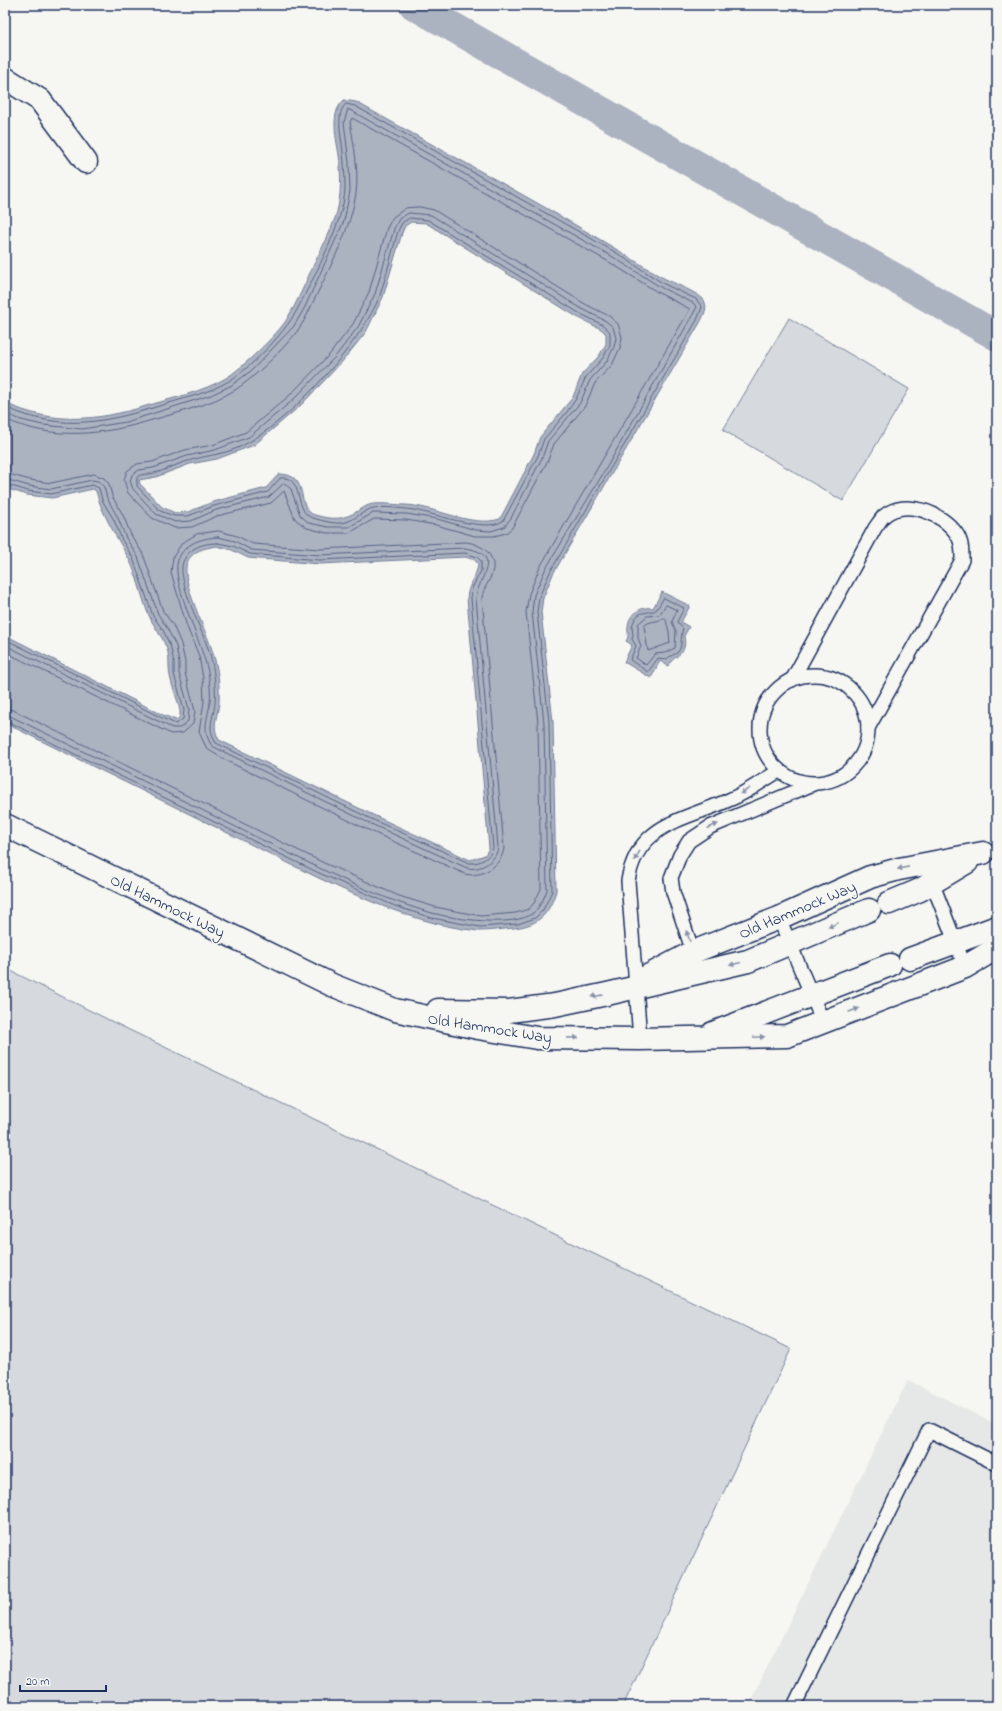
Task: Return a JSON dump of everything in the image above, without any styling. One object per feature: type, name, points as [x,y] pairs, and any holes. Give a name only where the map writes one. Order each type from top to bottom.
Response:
[{"type":"street","points":[[5,78],[40,100],[86,162]]},
{"type":"street","name":"Old Hammock Way","points":[[5,825],[332,985],[395,1010],[478,1028],[538,1038],[640,1039],[787,1036],[965,967],[997,948]]},
{"type":"street","name":"Old Hammock Way","points":[[630,987],[693,952],[779,918],[870,878],[899,869],[929,873],[990,851]]},
{"type":"street","name":"Old Hammock Way","points":[[890,903],[920,890],[929,873]]},
{"type":"street","name":"Old Hammock Way","points":[[332,985],[380,1000],[437,1010],[508,1011],[555,1005],[748,961],[869,910]]},
{"type":"street","points":[[910,959],[997,927]]},
{"type":"street","name":"Old Hammock Way","points":[[702,1037],[890,965]]},
{"type":"lane","points":[[792,680],[875,528],[884,516],[895,510],[919,508],[949,525],[957,534],[962,547],[962,560],[868,728],[863,754],[847,773],[825,783],[800,782],[778,771],[764,752],[759,728],[765,704],[780,685],[802,676],[827,676],[849,687],[864,707],[868,728]]},
{"type":"lane","points":[[640,1039],[630,987],[628,881],[630,870],[644,844],[654,833],[667,824],[733,799],[778,771]]},
{"type":"lane","points":[[700,973],[673,892],[671,878],[680,855],[689,841],[710,827],[817,782]]},
{"type":"lane","points":[[929,873],[965,967]]},
{"type":"lane","points":[[779,918],[813,995],[823,1022]]},
{"type":"lane","points":[[794,1706],[929,1430],[997,1464]]},
{"type":"shaded area","points":[[789,318],[909,389],[843,501],[723,430]]},
{"type":"shaded area","points":[[5,968],[115,1023],[791,1349],[623,1706],[5,1706]]},
{"type":"shaded area","points":[[908,1380],[997,1425],[997,1706],[748,1706]]},
{"type":"water","points":[[344,100],[356,102],[546,208],[658,275],[695,293],[703,299],[706,305],[701,321],[553,574],[543,598],[541,612],[553,722],[556,891],[548,909],[543,916],[531,924],[514,928],[479,931],[450,927],[390,909],[360,897],[5,723],[5,635],[163,715],[176,720],[180,717],[180,711],[169,673],[167,649],[149,616],[132,565],[106,517],[96,491],[93,489],[52,498],[27,495],[5,488],[5,403],[40,415],[58,418],[110,415],[177,397],[217,383],[233,373],[250,359],[268,342],[287,319],[326,240],[335,218],[340,185],[340,164],[335,131],[336,114],[339,106]],"holes":[[[411,222],[426,223],[577,317],[601,329],[606,334],[606,344],[599,356],[582,374],[573,397],[540,437],[534,454],[500,519],[477,521],[417,506],[381,504],[368,505],[353,514],[342,518],[321,517],[309,512],[305,506],[296,480],[289,476],[279,474],[266,488],[213,502],[188,512],[175,513],[162,507],[140,484],[139,480],[156,477],[190,464],[217,459],[254,445],[300,406],[341,363],[366,332],[383,297],[402,233],[405,226]],[[217,546],[232,550],[248,558],[320,564],[465,557],[475,560],[478,564],[467,598],[489,848],[485,855],[470,860],[371,814],[219,740],[215,730],[219,696],[216,665],[210,644],[187,582],[186,571],[187,563],[192,555],[199,550]]]},
{"type":"water","points":[[662,592],[690,606],[681,622],[689,627],[684,636],[685,642],[683,651],[668,666],[660,661],[651,678],[624,662],[632,645],[626,641],[629,621],[633,614],[641,609],[653,608]]},
{"type":"waterway","points":[[414,5],[997,336]]}]
